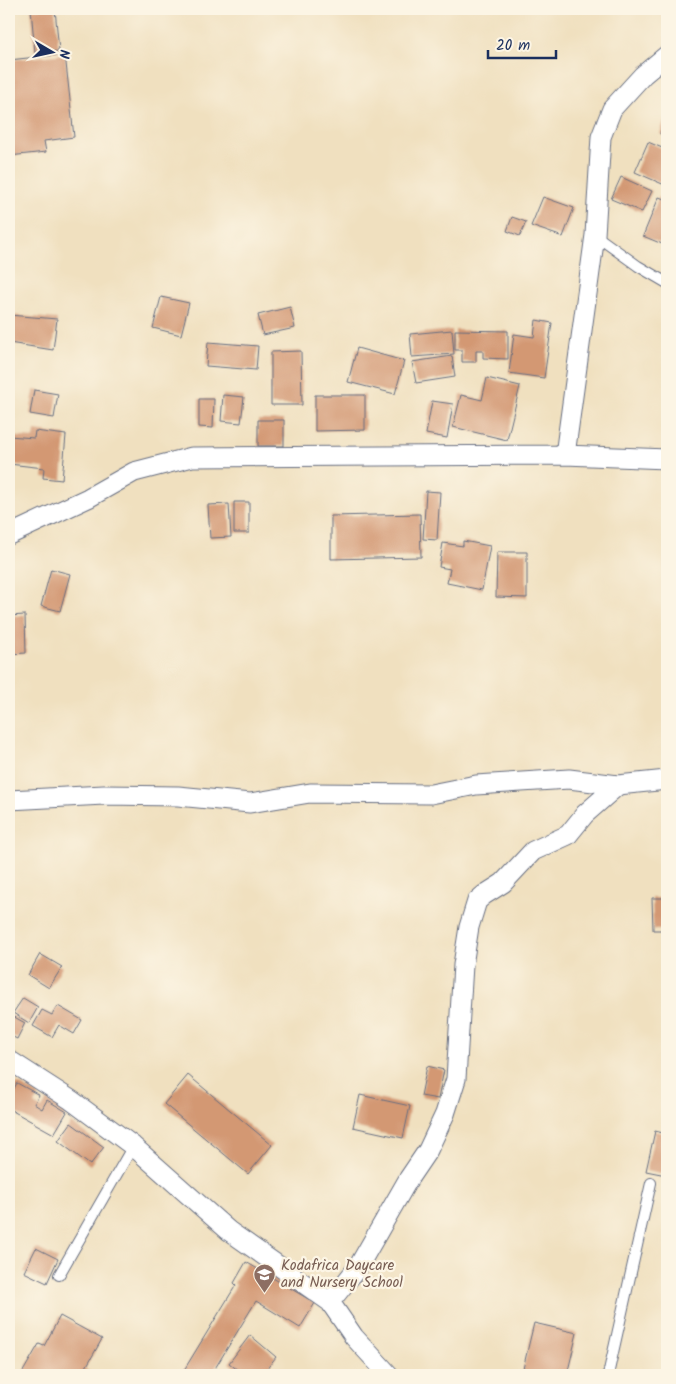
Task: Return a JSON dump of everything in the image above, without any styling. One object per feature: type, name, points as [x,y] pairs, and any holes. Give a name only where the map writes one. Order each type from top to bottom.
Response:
[{"type":"street","points":[[566,455],[595,234],[602,137],[612,109],[643,75],[667,55]]},
{"type":"street","points":[[9,536],[88,498],[134,472],[192,458],[566,455],[667,459]]},
{"type":"street","points":[[9,800],[104,795],[178,796],[250,803],[310,793],[431,794],[476,786],[569,780],[618,785],[667,780]]},
{"type":"street","points":[[330,1302],[358,1267],[409,1178],[428,1150],[445,1114],[456,1079],[463,965],[469,927],[477,901],[502,884],[533,851],[568,835],[584,814],[618,785]]},
{"type":"street","points":[[9,1060],[70,1100],[133,1146],[229,1231],[330,1302],[354,1337],[389,1375]]},
{"type":"lane","points":[[595,234],[638,266],[667,283]]},
{"type":"lane","points":[[59,1275],[133,1146]]},
{"type":"lane","points":[[608,1375],[651,1183]]},
{"type":"building","points":[[31,9],[55,9],[59,51],[35,53]]},
{"type":"building","points":[[65,54],[74,137],[44,141],[46,152],[9,156],[9,60]]},
{"type":"building","points":[[667,112],[667,136],[660,134]]},
{"type":"building","points":[[648,142],[667,150],[667,186],[635,172]]},
{"type":"building","points":[[621,177],[652,191],[642,212],[611,199]]},
{"type":"building","points":[[543,197],[574,208],[563,237],[531,226]]},
{"type":"building","points":[[659,197],[667,200],[667,246],[643,236]]},
{"type":"building","points":[[512,217],[526,222],[520,236],[507,231]]},
{"type":"building","points":[[161,297],[189,303],[181,335],[153,328]]},
{"type":"building","points":[[290,307],[295,328],[263,335],[258,315]]},
{"type":"building","points":[[9,315],[57,319],[53,350],[9,343]]},
{"type":"building","points":[[536,320],[552,323],[544,378],[509,373],[514,334],[534,337]]},
{"type":"building","points":[[452,330],[454,354],[412,357],[410,334]]},
{"type":"building","points":[[455,330],[508,331],[508,359],[483,358],[483,351],[476,351],[476,362],[462,362],[462,350],[455,350]]},
{"type":"building","points":[[208,342],[258,346],[256,370],[206,366]]},
{"type":"building","points":[[357,348],[404,361],[395,394],[348,382]]},
{"type":"building","points":[[301,351],[302,405],[271,405],[271,352]]},
{"type":"building","points":[[452,356],[455,377],[416,383],[412,362]]},
{"type":"building","points":[[487,378],[520,386],[507,440],[453,427],[461,395],[482,400]]},
{"type":"building","points":[[34,390],[58,394],[54,418],[30,414]]},
{"type":"building","points":[[223,395],[244,397],[241,423],[221,421]]},
{"type":"building","points":[[315,395],[365,395],[365,430],[315,431]]},
{"type":"building","points":[[199,399],[214,399],[213,428],[199,427]]},
{"type":"building","points":[[432,401],[453,404],[447,438],[426,434]]},
{"type":"building","points":[[258,420],[284,420],[284,446],[258,446]]},
{"type":"building","points":[[35,431],[66,435],[62,480],[43,478],[44,468],[9,464],[9,436],[34,438]]},
{"type":"building","points":[[426,491],[440,492],[437,540],[423,539]]},
{"type":"building","points":[[234,502],[249,502],[249,533],[234,533]]},
{"type":"building","points":[[229,504],[231,537],[210,538],[208,505]]},
{"type":"building","points":[[420,514],[421,557],[331,559],[331,516]]},
{"type":"building","points":[[666,540],[667,572],[664,572]]},
{"type":"building","points":[[463,541],[490,546],[482,590],[447,583],[450,569],[439,567],[443,543],[463,546]]},
{"type":"building","points":[[497,552],[527,552],[527,598],[496,597]]},
{"type":"building","points":[[51,569],[70,574],[60,611],[41,606]]},
{"type":"building","points":[[25,615],[26,653],[9,654],[9,616]]},
{"type":"building","points":[[652,898],[667,898],[667,945],[665,930],[653,930]]},
{"type":"building","points":[[40,954],[62,967],[49,988],[28,975]]},
{"type":"building","points":[[23,998],[38,1007],[29,1023],[13,1013]]},
{"type":"building","points":[[58,1006],[82,1020],[74,1034],[59,1025],[52,1037],[33,1026],[42,1010],[52,1015]]},
{"type":"building","points":[[9,1014],[25,1023],[17,1039],[9,1035]]},
{"type":"building","points":[[427,1066],[444,1070],[438,1099],[421,1096]]},
{"type":"building","points":[[188,1075],[272,1145],[248,1174],[164,1104]]},
{"type":"building","points":[[17,1083],[39,1095],[34,1104],[42,1109],[47,1100],[67,1112],[54,1134],[9,1109],[9,1093],[11,1094]]},
{"type":"building","points":[[360,1095],[410,1106],[403,1138],[353,1127]]},
{"type":"building","points":[[71,1123],[104,1147],[90,1165],[58,1141]]},
{"type":"building","points":[[655,1131],[667,1134],[666,1175],[646,1171]]},
{"type":"building","points":[[36,1248],[58,1259],[47,1283],[24,1272]]},
{"type":"building","points":[[246,1262],[315,1303],[300,1328],[256,1301],[211,1375],[181,1375],[236,1285],[234,1283]]},
{"type":"building","points":[[60,1316],[102,1339],[85,1369],[90,1372],[89,1375],[21,1375],[39,1344],[44,1346]]},
{"type":"building","points":[[534,1323],[577,1333],[567,1375],[531,1375],[522,1373]]},
{"type":"building","points":[[250,1335],[276,1357],[262,1375],[244,1375],[229,1363]]},
{"type":"place","name":"Kodafrica Daycare and Nursery School","points":[[265,1294]]}]
